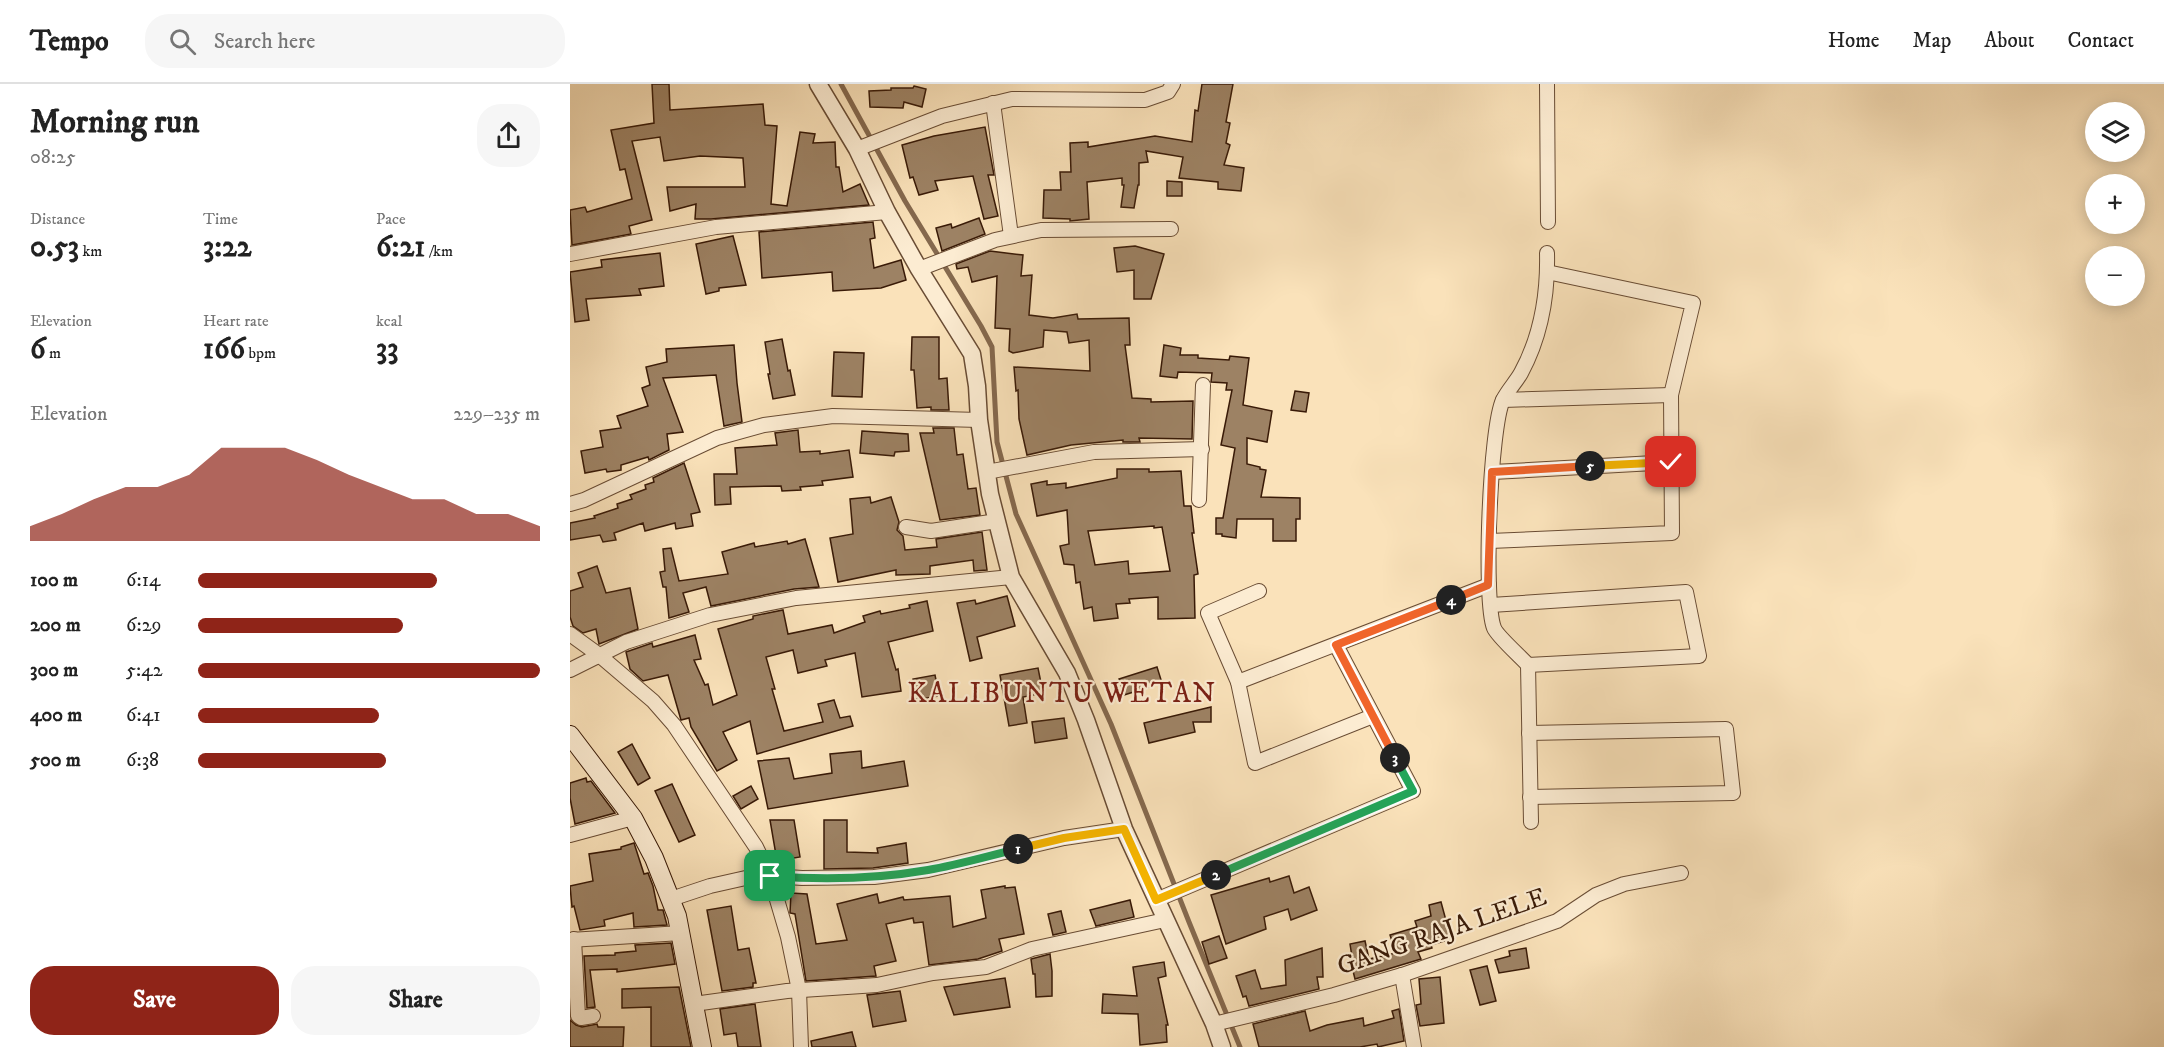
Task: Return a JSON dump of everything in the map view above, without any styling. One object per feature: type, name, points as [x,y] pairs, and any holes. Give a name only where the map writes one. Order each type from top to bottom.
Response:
[{"type":"main road","points":[[570,735],[633,818],[654,858],[671,899],[681,933],[702,1047]]},
{"type":"street","points":[[818,84],[859,148],[887,212],[924,267],[972,354],[979,420],[992,471],[997,521],[1011,577],[1066,673],[1086,720],[1124,829],[1214,1023],[1222,1047]]},
{"type":"street","points":[[859,148],[942,116],[993,103],[1022,99],[1145,100],[1168,92],[1173,84]]},
{"type":"street","points":[[1548,84],[1548,222]]},
{"type":"street","points":[[993,103],[1011,236]]},
{"type":"street","points":[[570,254],[716,227],[887,212]]},
{"type":"street","points":[[924,267],[995,240],[1041,230],[1171,229]]},
{"type":"street","points":[[1531,822],[1528,665],[1494,629],[1488,585],[1494,440],[1503,400],[1521,374],[1538,337],[1547,272],[1547,253]]},
{"type":"street","points":[[1490,541],[1672,534],[1671,395],[1693,303],[1547,272]]},
{"type":"street","points":[[1199,500],[1203,385]]},
{"type":"street","points":[[1503,400],[1671,395]]},
{"type":"street","points":[[570,504],[584,500],[717,438],[764,425],[833,416],[979,420]]},
{"type":"street","points":[[992,471],[1094,452],[1202,449]]},
{"type":"street","points":[[1492,472],[1671,462]]},
{"type":"street","points":[[906,527],[931,531],[997,521]]},
{"type":"street","points":[[570,670],[626,642],[710,615],[796,598],[1011,577]]},
{"type":"street","points":[[1238,682],[1488,585]]},
{"type":"street","points":[[1259,591],[1208,614],[1238,682],[1255,763],[1373,716]]},
{"type":"street","points":[[1491,605],[1686,592],[1699,656],[1528,665]]},
{"type":"street","points":[[570,634],[594,658],[653,701],[674,725],[756,847],[764,875],[788,937],[801,1047]]},
{"type":"street","points":[[1156,900],[1413,791],[1336,645]]},
{"type":"street","points":[[1529,733],[1726,729],[1733,793],[1530,797]]},
{"type":"street","points":[[570,835],[633,818]]},
{"type":"street","points":[[671,899],[710,886],[764,875],[802,878],[874,877],[928,870],[1064,838],[1124,829]]},
{"type":"street","name":"GANG RAJA LELE","points":[[1214,1023],[1334,995],[1402,975],[1557,921],[1596,895],[1624,884],[1681,873]]},
{"type":"street","points":[[694,1004],[793,991],[877,985],[933,973],[986,967],[1032,949],[1165,920]]},
{"type":"street","points":[[593,1016],[581,1018],[578,1016],[572,940],[681,933]]},
{"type":"street","points":[[1402,975],[1414,1047]]},
{"type":"building","points":[[652,84],[669,84],[670,110],[763,104],[765,125],[777,126],[771,204],[787,206],[800,132],[815,134],[813,143],[835,142],[836,167],[839,167],[843,192],[860,184],[869,205],[711,219],[695,219],[696,204],[670,211],[667,187],[745,187],[743,158],[700,156],[664,161],[660,137],[632,141],[652,220],[629,226],[631,234],[572,245],[570,210],[585,207],[587,212],[632,199],[625,169],[620,170],[611,130],[654,123]]},
{"type":"building","points":[[1202,84],[1233,84],[1226,122],[1230,123],[1226,143],[1230,145],[1224,165],[1244,168],[1241,191],[1218,189],[1218,182],[1179,178],[1183,157],[1146,151],[1148,162],[1139,163],[1139,185],[1134,208],[1121,207],[1124,185],[1122,185],[1122,178],[1087,182],[1089,219],[1070,221],[1070,219],[1043,218],[1044,190],[1061,190],[1060,172],[1071,172],[1070,143],[1088,142],[1088,147],[1155,136],[1192,142],[1195,110],[1198,111]]},
{"type":"building","points":[[914,86],[926,89],[922,107],[904,102],[903,108],[870,107],[869,91],[913,88]]},
{"type":"building","points":[[985,127],[994,175],[988,175],[998,216],[984,219],[973,176],[935,181],[938,190],[919,195],[913,177],[910,178],[902,145],[934,136]]},
{"type":"building","points":[[1167,181],[1182,182],[1182,196],[1167,196]]},
{"type":"building","points":[[979,218],[985,234],[942,251],[936,228],[951,224],[952,228]]},
{"type":"building","points":[[873,222],[875,238],[870,239],[874,268],[901,260],[906,280],[881,288],[833,291],[832,272],[762,278],[759,232]]},
{"type":"building","points":[[733,236],[746,285],[719,288],[719,291],[706,294],[696,244]]},
{"type":"building","points":[[1135,246],[1164,254],[1151,299],[1134,299],[1134,270],[1117,272],[1114,248]]},
{"type":"building","points":[[990,251],[1023,255],[1021,276],[1032,275],[1029,315],[1053,318],[1077,314],[1078,319],[1129,318],[1130,345],[1125,345],[1132,398],[1151,399],[1151,402],[1193,401],[1192,439],[1139,438],[1140,442],[1123,442],[1123,440],[1071,445],[1027,455],[1019,419],[1014,367],[1090,371],[1089,340],[1069,343],[1067,332],[1044,330],[1043,347],[1013,353],[1009,351],[1010,329],[995,328],[997,276],[972,282],[968,267],[957,269],[956,264]]},
{"type":"building","points":[[660,253],[664,286],[639,289],[641,295],[586,299],[589,320],[575,322],[570,272],[602,267],[601,260]]},
{"type":"building","points":[[912,337],[939,337],[939,379],[947,378],[949,410],[931,410],[931,407],[917,408],[914,370],[911,370]]},
{"type":"building","points":[[782,339],[795,395],[773,399],[765,342]]},
{"type":"building","points":[[734,345],[742,422],[724,426],[716,375],[663,378],[683,432],[667,434],[669,450],[649,460],[648,457],[621,465],[621,470],[607,472],[606,469],[585,473],[581,451],[603,447],[600,431],[621,428],[617,416],[648,406],[642,388],[650,385],[646,367],[667,362],[666,349]]},
{"type":"building","points":[[1164,345],[1181,348],[1180,355],[1198,355],[1198,358],[1229,360],[1230,356],[1249,358],[1243,405],[1272,411],[1267,442],[1247,438],[1247,464],[1266,470],[1261,497],[1300,498],[1300,519],[1296,519],[1296,541],[1273,541],[1273,519],[1237,519],[1236,538],[1216,534],[1216,518],[1223,518],[1235,448],[1221,445],[1232,390],[1226,390],[1227,383],[1211,382],[1212,373],[1178,372],[1177,378],[1160,376]]},
{"type":"building","points":[[834,352],[864,353],[862,397],[832,396]]},
{"type":"building","points":[[1295,391],[1309,393],[1306,412],[1291,410]]},
{"type":"building","points":[[933,428],[954,428],[957,455],[963,454],[968,489],[976,488],[980,515],[940,520],[920,433],[934,433]]},
{"type":"building","points":[[798,430],[800,452],[820,451],[820,454],[849,450],[853,477],[822,481],[823,485],[800,487],[801,490],[782,491],[781,486],[730,487],[731,504],[715,505],[714,474],[737,474],[735,448],[777,445],[775,433]]},
{"type":"building","points":[[862,431],[908,434],[909,451],[895,452],[894,456],[860,453]]},
{"type":"building","points":[[684,463],[700,512],[691,514],[693,526],[676,529],[675,523],[645,531],[643,523],[614,533],[616,540],[603,542],[600,535],[570,540],[570,523],[595,518],[594,516],[618,508],[617,504],[632,499],[630,495],[646,489],[645,485],[654,482],[653,478]]},
{"type":"building","points":[[1117,469],[1149,469],[1149,472],[1181,471],[1184,506],[1191,506],[1198,574],[1194,575],[1195,618],[1158,619],[1158,597],[1129,599],[1130,603],[1116,604],[1118,618],[1094,621],[1092,607],[1084,609],[1080,582],[1076,583],[1074,565],[1064,564],[1060,546],[1069,544],[1067,510],[1037,516],[1031,484],[1047,481],[1047,485],[1066,483],[1066,488],[1117,478]],"holes":[[[1154,526],[1154,528],[1162,527],[1170,571],[1129,574],[1128,561],[1095,565],[1088,531]]]},
{"type":"building","points":[[870,497],[871,503],[891,497],[899,522],[897,530],[903,536],[905,550],[937,547],[936,539],[982,532],[987,570],[974,571],[973,560],[930,566],[930,574],[896,575],[896,570],[838,582],[830,538],[853,534],[850,499]]},
{"type":"building","points":[[805,539],[819,587],[794,589],[711,606],[706,587],[683,593],[689,612],[669,618],[666,587],[663,587],[660,572],[665,571],[663,549],[671,548],[679,581],[728,574],[722,552],[754,543],[755,547],[787,541],[788,544]]},
{"type":"building","points":[[597,566],[606,593],[630,588],[638,629],[599,644],[596,629],[583,633],[573,626],[570,617],[570,591],[583,587],[578,573]]},
{"type":"building","points":[[1007,596],[1015,626],[977,637],[982,658],[970,661],[957,603],[975,600],[976,604]]},
{"type":"building","points":[[927,601],[933,631],[888,642],[896,670],[898,669],[901,691],[862,697],[855,653],[825,660],[827,666],[798,673],[793,650],[766,657],[784,731],[823,722],[818,704],[834,700],[840,718],[850,716],[853,726],[757,754],[750,721],[723,732],[737,760],[717,771],[691,727],[689,718],[681,720],[668,675],[643,681],[630,669],[626,652],[652,643],[653,647],[695,635],[701,659],[694,660],[705,685],[708,684],[713,705],[737,695],[718,629],[753,619],[753,616],[783,610],[788,634],[832,625],[834,633],[865,622],[863,616],[880,611],[881,614],[910,608],[909,605]]},
{"type":"building","points":[[1157,667],[1162,683],[1124,695],[1119,679]]},
{"type":"building","points":[[1038,668],[1043,693],[1023,697],[1027,723],[1009,726],[1000,675]]},
{"type":"building","points":[[935,675],[939,696],[916,700],[913,679]]},
{"type":"building","points":[[1211,707],[1211,722],[1193,722],[1195,732],[1149,743],[1144,723]]},
{"type":"building","points":[[1064,718],[1067,738],[1035,743],[1032,722]]},
{"type":"building","points":[[632,744],[650,778],[638,785],[618,752]]},
{"type":"building","points":[[861,751],[862,768],[904,761],[908,786],[768,809],[758,761],[789,758],[794,779],[832,773],[830,754]]},
{"type":"building","points":[[586,778],[587,782],[591,781],[615,813],[575,824],[570,798],[570,783]]},
{"type":"building","points":[[672,784],[695,835],[679,842],[655,791]]},
{"type":"building","points":[[751,786],[758,799],[741,809],[733,796]]},
{"type":"building","points":[[770,820],[794,820],[800,857],[777,861]]},
{"type":"building","points":[[824,820],[847,820],[847,852],[878,853],[877,848],[906,843],[908,863],[873,868],[824,869]]},
{"type":"building","points":[[634,843],[644,874],[648,873],[653,886],[658,910],[663,910],[667,925],[634,927],[633,913],[604,920],[605,926],[580,930],[574,906],[572,907],[570,886],[593,881],[589,854],[621,849],[621,847]]},
{"type":"building","points":[[1289,876],[1294,893],[1309,887],[1317,910],[1291,920],[1288,909],[1264,917],[1266,929],[1226,944],[1211,895],[1269,878],[1270,882]]},
{"type":"building","points":[[1005,886],[1005,888],[1015,887],[1024,934],[999,939],[1002,951],[978,959],[929,965],[923,922],[914,923],[913,918],[886,924],[896,961],[874,966],[876,976],[806,981],[795,914],[790,913],[791,893],[807,894],[816,944],[847,940],[837,904],[877,894],[879,903],[903,897],[904,900],[950,896],[953,927],[986,918],[981,890]]},
{"type":"building","points":[[1130,900],[1134,917],[1096,926],[1090,910]]},
{"type":"building","points":[[1441,902],[1451,939],[1418,952],[1421,959],[1355,979],[1350,944],[1365,941],[1369,959],[1396,953],[1390,935],[1417,927],[1415,921],[1431,916],[1429,905]]},
{"type":"building","points":[[731,906],[738,950],[749,948],[756,983],[753,983],[753,987],[722,991],[707,910]]},
{"type":"building","points":[[1061,911],[1066,932],[1053,935],[1048,914]]},
{"type":"building","points":[[1219,936],[1227,958],[1209,964],[1202,942]]},
{"type":"building","points":[[671,943],[675,964],[617,972],[617,969],[590,970],[595,1007],[587,1008],[584,956],[615,955],[615,953],[636,951],[635,945]]},
{"type":"building","points":[[1322,948],[1323,977],[1317,977],[1319,989],[1249,1006],[1246,996],[1243,997],[1236,976],[1255,970],[1261,989],[1286,985],[1285,960]]},
{"type":"building","points":[[1526,948],[1529,968],[1499,973],[1495,960],[1510,956],[1509,951]]},
{"type":"building","points":[[1050,954],[1052,996],[1036,997],[1035,974],[1033,974],[1031,959]]},
{"type":"building","points":[[1164,962],[1166,976],[1158,978],[1168,1025],[1166,1025],[1167,1042],[1140,1045],[1138,1014],[1102,1013],[1103,994],[1137,996],[1133,967]]},
{"type":"building","points":[[1487,966],[1496,1001],[1480,1005],[1470,970]]},
{"type":"building","points":[[1440,977],[1444,1023],[1420,1026],[1416,1005],[1421,1004],[1419,979]]},
{"type":"building","points":[[1005,978],[1010,1007],[954,1015],[944,987]]},
{"type":"building","points":[[679,987],[691,1047],[651,1047],[651,1007],[622,1008],[622,989]]},
{"type":"building","points":[[900,991],[906,1021],[873,1027],[867,995]]},
{"type":"building","points":[[755,1004],[761,1047],[738,1047],[736,1033],[724,1035],[720,1009]]},
{"type":"building","points":[[1399,1009],[1404,1041],[1378,1047],[1377,1044],[1360,1047],[1259,1047],[1253,1024],[1305,1011],[1310,1031],[1363,1018],[1364,1026],[1394,1018],[1392,1011]]},
{"type":"building","points":[[570,1020],[582,1027],[597,1024],[598,1027],[624,1027],[623,1047],[570,1047]]},
{"type":"building","points":[[852,1032],[856,1047],[812,1047],[811,1041]]},
{"type":"waterway","points":[[841,84],[905,201],[992,347],[997,442],[1016,514],[1111,724],[1240,1047]]},
{"type":"district","name":"KALIBUNTU WETAN","points":[[1062,693]]},
{"type":"route","points":[[770,876],[874,877],[928,870],[1064,838],[1124,829],[1156,900],[1413,791],[1336,645],[1488,585],[1492,472],[1671,462]]}]
